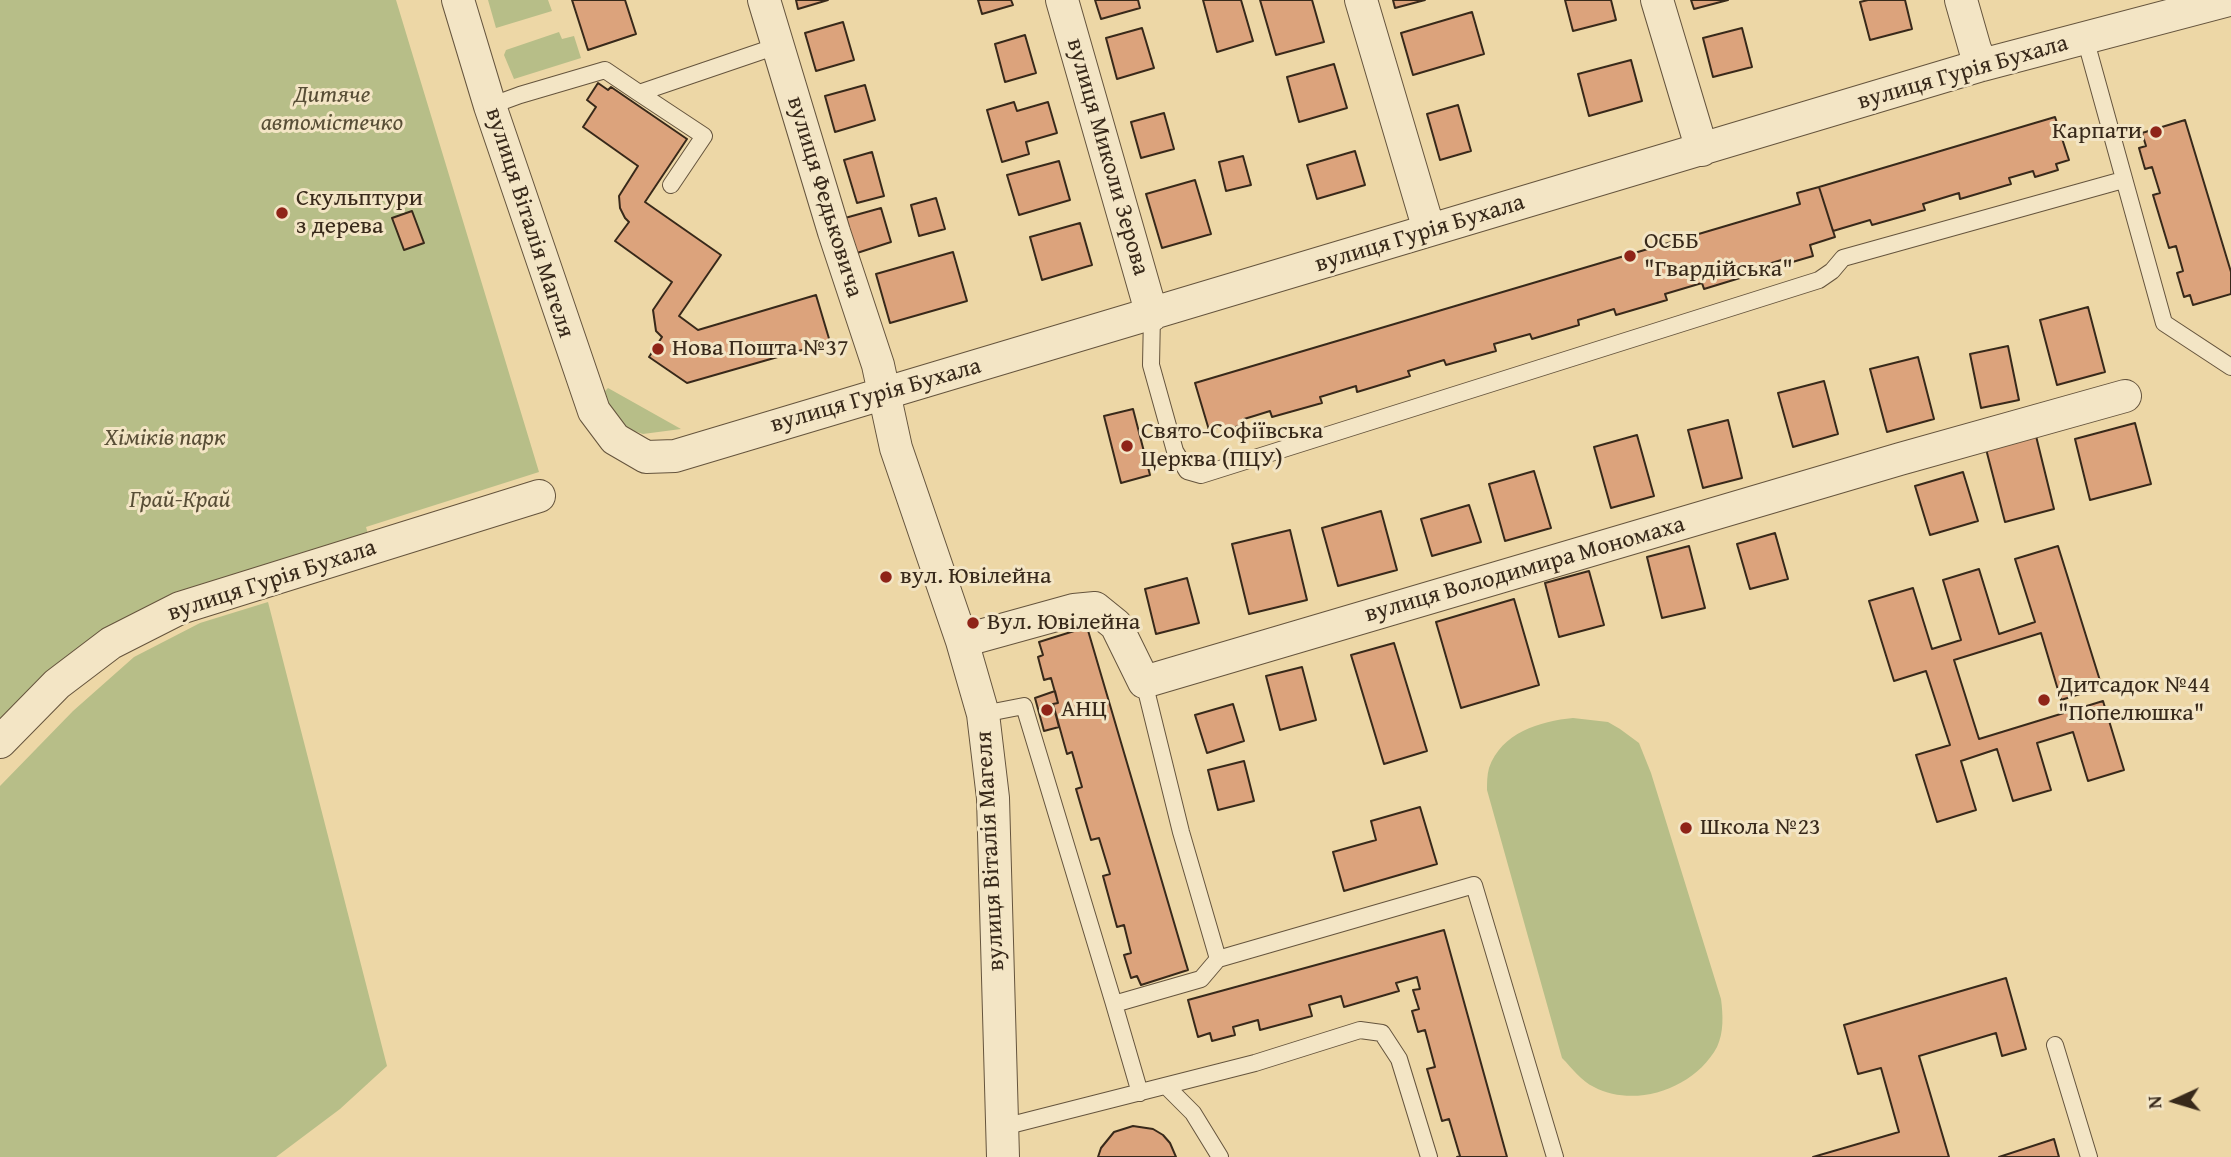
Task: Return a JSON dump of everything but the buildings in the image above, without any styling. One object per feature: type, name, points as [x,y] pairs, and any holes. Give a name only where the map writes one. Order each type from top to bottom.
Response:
[{"type":"street","name":"вулиця Віталія Магеля","points":[[458,0],[490,106],[580,374],[594,411],[615,439]]},
{"type":"street","name":"вулиця Федьковича","points":[[764,0],[834,232],[878,365],[884,393]]},
{"type":"street","name":"вулиця Миколи Зерова","points":[[1062,0],[1152,314]]},
{"type":"street","points":[[1361,0],[1429,230]]},
{"type":"street","points":[[1657,0],[1702,150]]},
{"type":"street","points":[[1961,0],[1982,65]]},
{"type":"street","name":"вулиця Гурія Бухала","points":[[615,439],[646,457],[675,456],[1982,65],[2229,0]]},
{"type":"street","name":"вулиця Віталія Магеля","points":[[884,393],[896,448],[962,641],[983,714],[993,798],[1003,1142]]},
{"type":"street","name":"вулиця Володимира Мономаха","points":[[1144,682],[2125,396]]},
{"type":"street","name":"вулиця Гурія Бухала","points":[[0,743],[58,684],[111,643],[180,608],[539,496]]},
{"type":"street","points":[[962,641],[1074,610],[1095,608],[1116,625],[1144,682]]},
{"type":"lane","points":[[2085,38],[2164,323],[2231,367]]},
{"type":"lane","points":[[639,93],[777,46]]},
{"type":"lane","points":[[490,106],[605,70],[704,136],[671,185]]},
{"type":"lane","points":[[1152,314],[1152,365],[1175,451],[1187,471],[1201,475],[1819,280],[1832,271],[1843,258],[2123,180]]},
{"type":"lane","points":[[1144,682],[1181,832],[1218,959]]},
{"type":"lane","points":[[983,714],[1024,706],[1140,1093]]},
{"type":"lane","points":[[1114,1004],[1201,979],[1218,959],[1474,885],[1555,1157]]},
{"type":"lane","points":[[1003,1142],[1140,1093],[1255,1063],[1360,1030],[1382,1033],[1399,1059],[1429,1157]]},
{"type":"lane","points":[[2054,1045],[2089,1157]]},
{"type":"lane","points":[[1166,1086],[1193,1113],[1220,1157]]},
{"type":"green space","name":"Хіміків парк","points":[[0,0],[396,0],[539,472],[366,527],[372,548],[180,608],[0,742]]},
{"type":"green space","points":[[488,0],[548,0],[552,11],[496,28]]},
{"type":"green space","points":[[559,32],[562,39],[574,36],[581,58],[514,79],[504,55],[506,50]]},
{"type":"green space","points":[[608,388],[681,429],[643,434],[619,425],[599,397]]},
{"type":"green space","points":[[268,602],[387,1066],[340,1109],[276,1157],[0,1157],[0,786],[73,711],[134,657],[200,623]]},
{"type":"green space","points":[[1573,718],[1608,722],[1639,743],[1651,773],[1721,999],[1721,1035],[1717,1047],[1707,1061],[1694,1074],[1679,1083],[1646,1095],[1628,1096],[1594,1087],[1562,1058],[1487,790],[1488,771],[1495,756],[1512,738],[1535,726]]},
{"type":"place","name":"Карпати","points":[[2156,132]]},
{"type":"place","name":"Скульптури з дерева","points":[[282,213]]},
{"type":"place","name":"ОСББ \"Гвардійська\"","points":[[1630,256]]},
{"type":"place","name":"Нова Пошта №37","points":[[658,349]]},
{"type":"place","name":"Свято-Софіївська Церква (ПЦУ)","points":[[1127,446]]},
{"type":"place","name":"вул. Ювілейна","points":[[886,577]]},
{"type":"place","name":"Вул. Ювілейна","points":[[973,623]]},
{"type":"place","name":"Дитсадок №44 \"Попелюшка\"","points":[[2044,700]]},
{"type":"place","name":"АНЦ","points":[[1047,710]]},
{"type":"place","name":"Школа №23","points":[[1686,828]]},
{"type":"park label","name":"Дитяче автомістечко","points":[[332,110]]},
{"type":"park label","name":"Грай-Край","points":[[180,501]]}]
